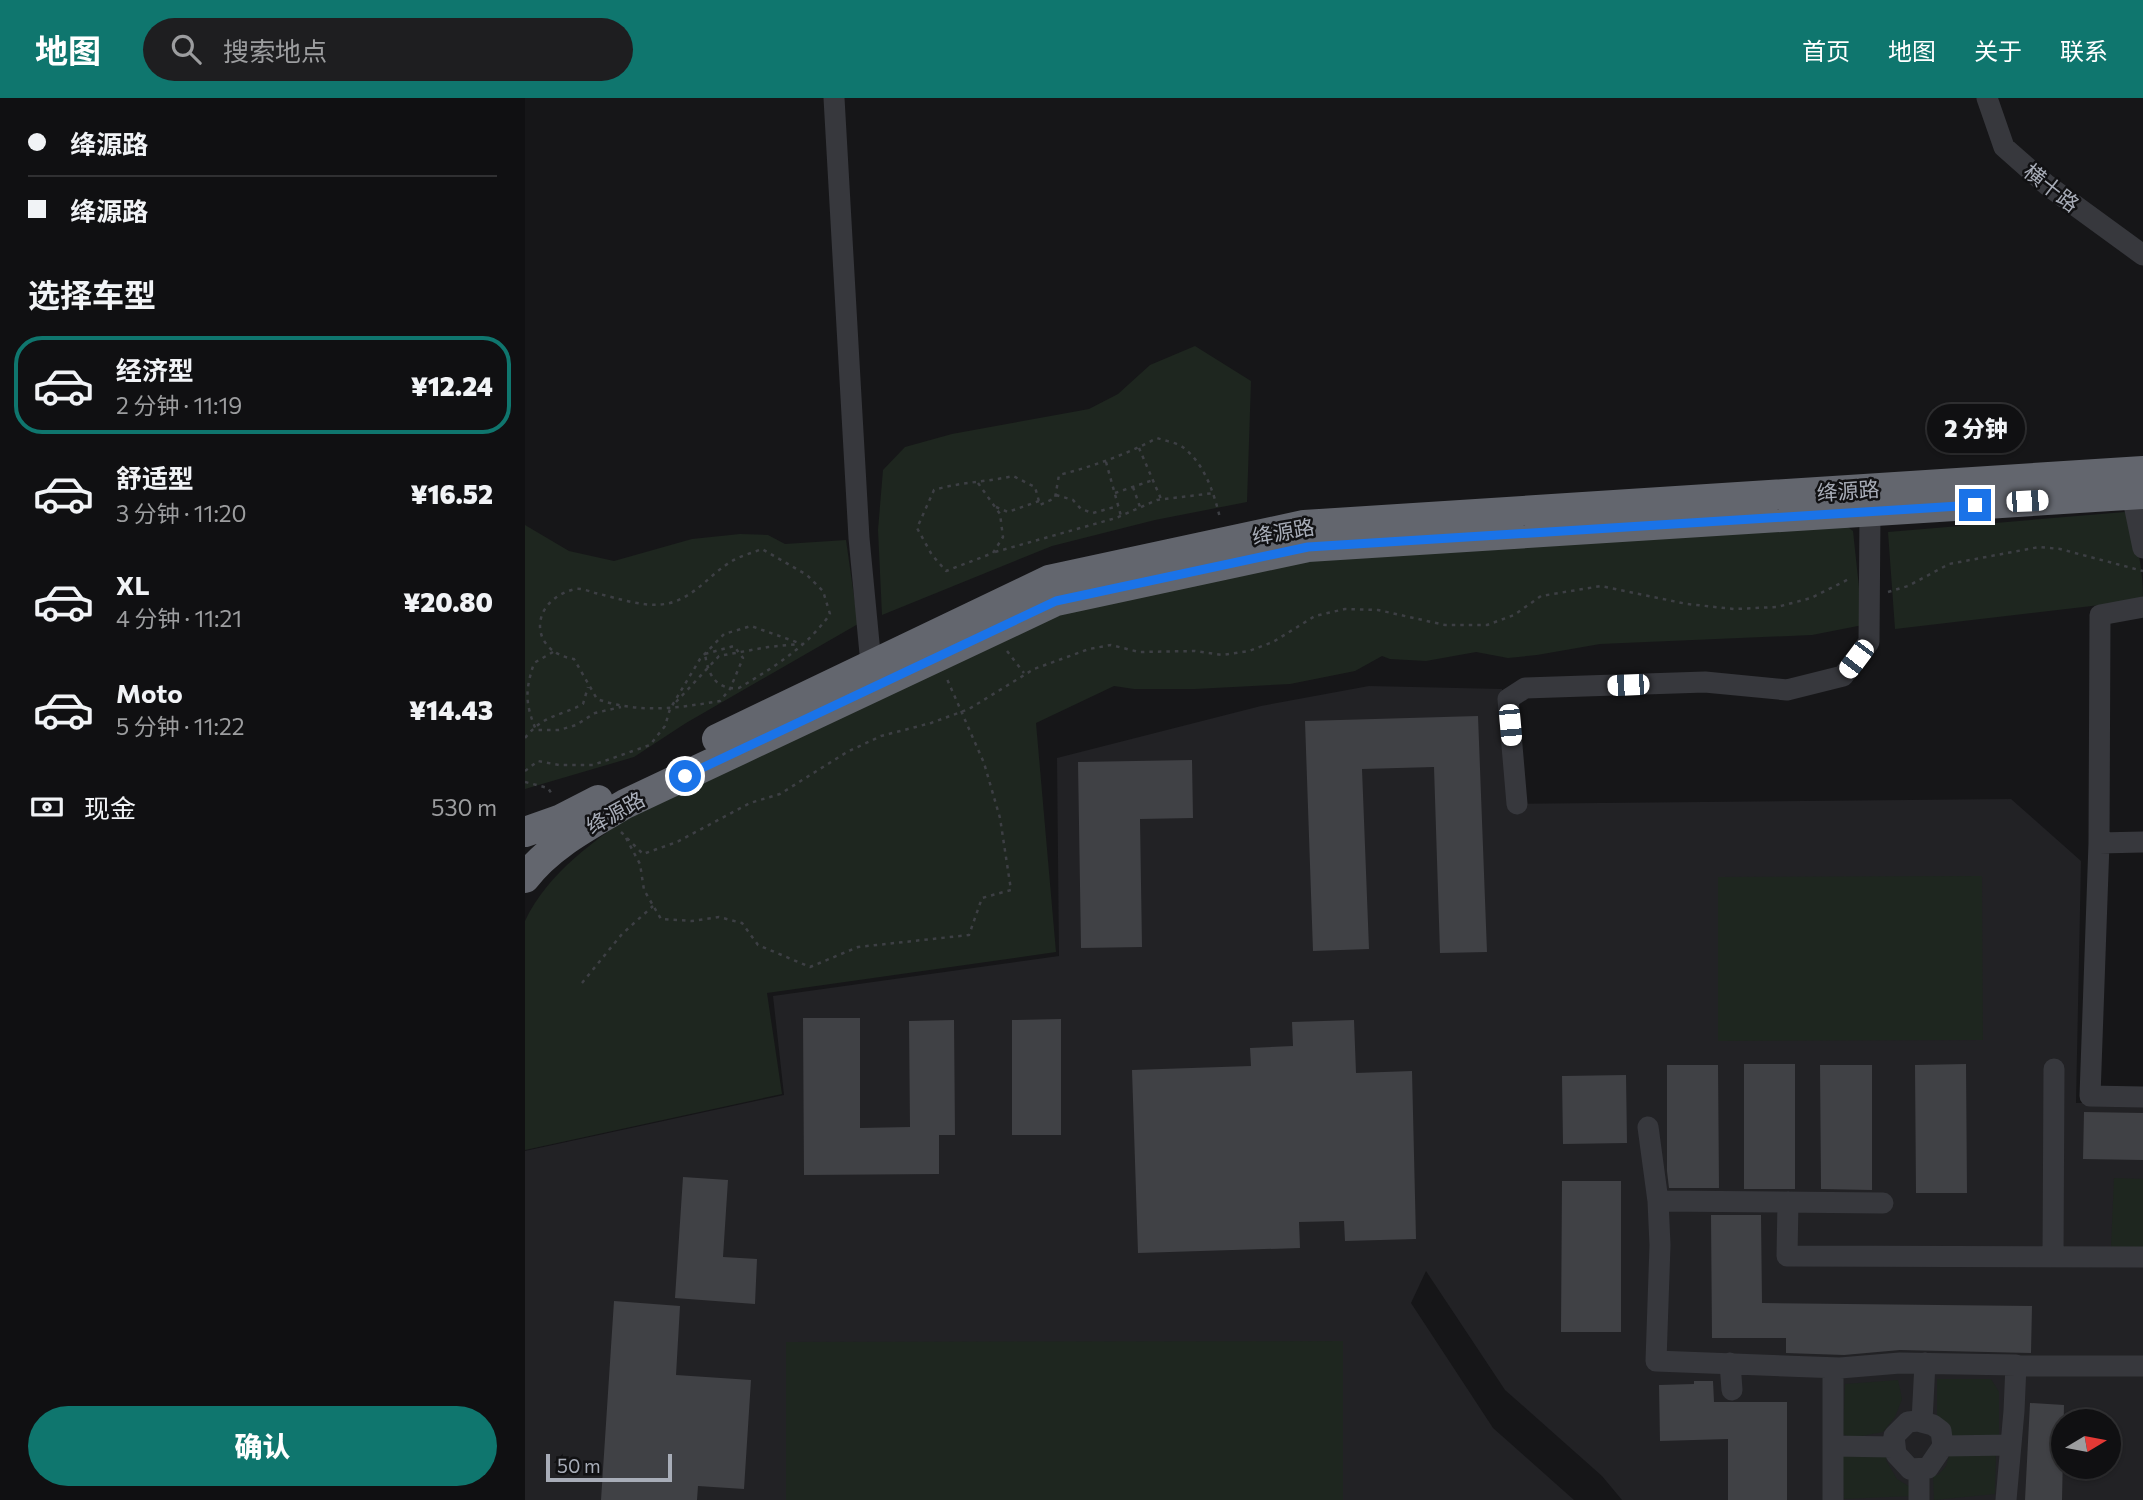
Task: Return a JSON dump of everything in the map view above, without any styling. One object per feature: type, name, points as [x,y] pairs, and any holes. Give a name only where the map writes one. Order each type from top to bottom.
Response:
[{"type":"highway","name":"绛源路","points":[[525,878],[534,866],[562,842],[614,826],[625,804],[1056,601],[1308,547],[1870,511],[2139,487]]},
{"type":"highway","name":"绛源路","points":[[525,832],[567,816],[871,664],[1049,580],[1304,525],[2139,487]]},
{"type":"street","points":[[834,98],[858,524],[871,664]]},
{"type":"street","name":"横十路","points":[[1987,98],[2004,147],[2047,185],[2143,255]]},
{"type":"street","points":[[2139,487],[2143,548]]},
{"type":"street","points":[[1517,804],[1508,699],[1525,688],[1705,682],[1787,690],[1843,676],[1869,642],[1870,511]]},
{"type":"street","points":[[2143,607],[2100,615],[2099,843],[2090,1096],[2143,1097]]},
{"type":"street","points":[[2099,843],[2143,842]]},
{"type":"street","points":[[2053,1258],[2054,1069]]},
{"type":"street","points":[[1648,1127],[1658,1201],[1660,1245],[1655,1361],[1833,1367],[1900,1363],[2143,1366]]},
{"type":"street","points":[[1658,1201],[1883,1203]]},
{"type":"street","points":[[1788,1202],[1787,1256],[2143,1257]]},
{"type":"street","points":[[1730,1363],[1732,1390]]},
{"type":"street","points":[[1922,1422],[1925,1363]]},
{"type":"street","points":[[2006,1500],[2016,1366]]},
{"type":"street","points":[[1833,1367],[1833,1500]]},
{"type":"street","points":[[1908,1422],[1922,1422],[1941,1431],[1943,1446],[1928,1468],[1910,1469],[1902,1463],[1893,1447],[1894,1436],[1908,1422]]},
{"type":"street","points":[[1943,1446],[2011,1445]]},
{"type":"street","points":[[1833,1446],[1893,1447]]},
{"type":"street","points":[[1919,1470],[1919,1500]]},
{"type":"path","points":[[1214,493],[1161,499],[1121,516],[993,553],[946,570],[932,555],[917,528],[934,490],[953,484],[978,483],[1013,476],[1035,487],[1040,505],[1055,498],[1059,475],[1106,462],[1157,438],[1183,446],[1200,467],[1214,493],[1226,542]]},
{"type":"path","points":[[1139,448],[1161,499]]},
{"type":"path","points":[[1106,462],[1121,516]]},
{"type":"path","points":[[1115,493],[1153,480]]},
{"type":"path","points":[[978,483],[1000,514],[1003,537],[993,553]]},
{"type":"path","points":[[1133,487],[1140,507]]},
{"type":"path","points":[[1056,495],[1073,500],[1081,509],[1093,513],[1118,506]]},
{"type":"path","points":[[994,506],[1008,512],[1039,501]]},
{"type":"path","points":[[1870,595],[1907,586],[1949,564],[2039,547],[2060,549],[2143,571]]},
{"type":"path","points":[[705,654],[707,667],[717,685],[730,689],[739,688],[797,650],[817,633],[830,614],[823,591],[807,575],[762,549],[731,561],[695,591],[669,603],[626,601],[577,588],[552,599],[543,608],[540,629],[553,652],[561,657],[574,659],[597,699],[622,707],[644,710],[720,701],[730,689],[743,658],[734,646],[705,654]]},
{"type":"path","points":[[614,826],[643,855],[677,842],[750,803],[780,794],[847,752],[881,736],[961,712],[1025,674],[1089,649],[1111,645],[1139,652],[1195,651],[1223,655],[1248,651],[1273,642],[1315,616],[1345,609],[1378,610],[1445,625],[1487,625],[1514,615],[1541,596],[1601,586],[1687,604],[1734,609],[1777,607],[1811,598],[1871,567]]},
{"type":"path","points":[[525,771],[538,761],[559,765],[593,765],[650,745],[665,726],[671,706],[705,654],[724,634],[751,626],[802,644]]},
{"type":"path","points":[[993,631],[1025,674]]},
{"type":"path","points":[[671,706],[719,656],[802,644]]},
{"type":"path","points":[[553,652],[534,663],[525,691],[529,716],[536,730],[559,730],[576,725],[595,713],[622,707]]},
{"type":"path","points":[[614,826],[640,864],[644,890],[661,919],[692,921],[719,917],[742,923],[758,945],[810,967],[858,947],[968,935],[982,898],[1011,890],[1000,818],[985,764],[937,657]]},
{"type":"path","points":[[525,738],[534,726],[547,717],[568,712],[583,704],[588,687]]},
{"type":"path","points":[[525,782],[548,788],[567,816]]},
{"type":"path","points":[[582,983],[622,934],[653,906]]},
{"type":"shaded area","points":[[1195,346],[1251,381],[1247,502],[1155,520],[1052,546],[882,615],[878,530],[883,470],[905,447],[952,434],[1089,409],[1118,394],[1150,365]]},
{"type":"shaded area","points":[[2125,512],[2139,555],[2143,600],[1895,629],[1888,532]]},
{"type":"shaded area","points":[[1844,524],[1853,531],[1863,625],[1812,635],[1600,644],[1508,658],[1476,652],[1426,661],[1382,656],[1355,671],[1290,684],[1195,689],[1134,689],[1114,686],[1036,723],[1056,952],[767,993],[782,1094],[525,1150],[525,921],[546,887],[560,872],[590,845],[639,809],[1094,599],[1314,554]]},
{"type":"shaded area","points":[[525,525],[569,551],[614,561],[692,539],[740,534],[768,535],[785,544],[846,540],[858,624],[686,723],[634,757],[525,789]]},
{"type":"shaded area","points":[[1369,686],[1502,689],[1508,804],[2011,799],[2081,861],[2076,1103],[2143,1103],[2143,1500],[1622,1500],[1602,1476],[1505,1390],[1426,1271],[1411,1303],[1493,1428],[1574,1500],[525,1500],[525,1151],[784,1095],[773,996],[1059,956],[1057,758],[1261,706]]},
{"type":"shaded area","points":[[1982,876],[1983,1040],[1718,1041],[1718,877]]},
{"type":"shaded area","points":[[2114,1178],[2143,1179],[2143,1248],[2111,1247]]},
{"type":"shaded area","points":[[1343,1341],[1343,1500],[786,1500],[786,1342]]},
{"type":"shaded area","points":[[1937,1379],[1991,1379],[1999,1392],[1999,1441],[1954,1438],[1937,1415]]},
{"type":"shaded area","points":[[1898,1380],[1902,1399],[1895,1417],[1883,1432],[1852,1438],[1843,1434],[1845,1384]]},
{"type":"shaded area","points":[[1842,1453],[1888,1454],[1886,1460],[1897,1479],[1910,1487],[1911,1496],[1844,1499]]},
{"type":"shaded area","points":[[1950,1453],[1996,1453],[1995,1494],[1934,1500],[1933,1475],[1938,1475],[1946,1466]]},
{"type":"building","points":[[1478,716],[1487,952],[1440,953],[1434,767],[1362,769],[1369,949],[1313,951],[1305,721]]},
{"type":"building","points":[[1192,760],[1193,818],[1140,819],[1142,947],[1081,948],[1078,762]]},
{"type":"building","points":[[803,1018],[860,1018],[860,1128],[910,1127],[909,1021],[954,1020],[955,1135],[939,1135],[939,1174],[804,1175]]},
{"type":"building","points":[[1061,1019],[1061,1135],[1012,1135],[1012,1020]]},
{"type":"building","points":[[1354,1020],[1356,1073],[1412,1071],[1416,1239],[1345,1241],[1344,1221],[1299,1222],[1300,1248],[1138,1253],[1132,1070],[1251,1066],[1250,1048],[1293,1046],[1292,1022]]},
{"type":"building","points":[[1744,1064],[1795,1064],[1795,1189],[1744,1189]]},
{"type":"building","points":[[1966,1064],[1967,1193],[1916,1193],[1915,1065]]},
{"type":"building","points":[[1667,1065],[1718,1065],[1719,1188],[1669,1188]]},
{"type":"building","points":[[1820,1065],[1872,1065],[1872,1190],[1821,1189]]},
{"type":"building","points":[[1626,1075],[1627,1143],[1563,1144],[1562,1076]]},
{"type":"building","points":[[2084,1112],[2143,1113],[2143,1160],[2083,1159]]},
{"type":"building","points":[[683,1177],[728,1180],[723,1257],[757,1259],[755,1304],[675,1298]]},
{"type":"building","points":[[1562,1181],[1621,1181],[1621,1332],[1561,1332]]},
{"type":"building","points":[[1711,1215],[1761,1215],[1762,1303],[2032,1306],[2031,1353],[1900,1350],[1844,1355],[1786,1353],[1786,1338],[1712,1338]]},
{"type":"building","points":[[614,1301],[680,1306],[676,1375],[751,1380],[744,1489],[698,1486],[697,1500],[601,1500]]},
{"type":"building","points":[[1694,1381],[1713,1381],[1714,1402],[1787,1402],[1787,1500],[1728,1500],[1728,1439],[1660,1441],[1659,1385],[1694,1384]]},
{"type":"building","points":[[2030,1403],[2064,1405],[2064,1409],[2051,1409],[2051,1479],[2062,1479],[2062,1500],[2025,1500]]},
{"type":"route","points":[[685,776],[1056,601],[1308,547],[1975,505]]}]
